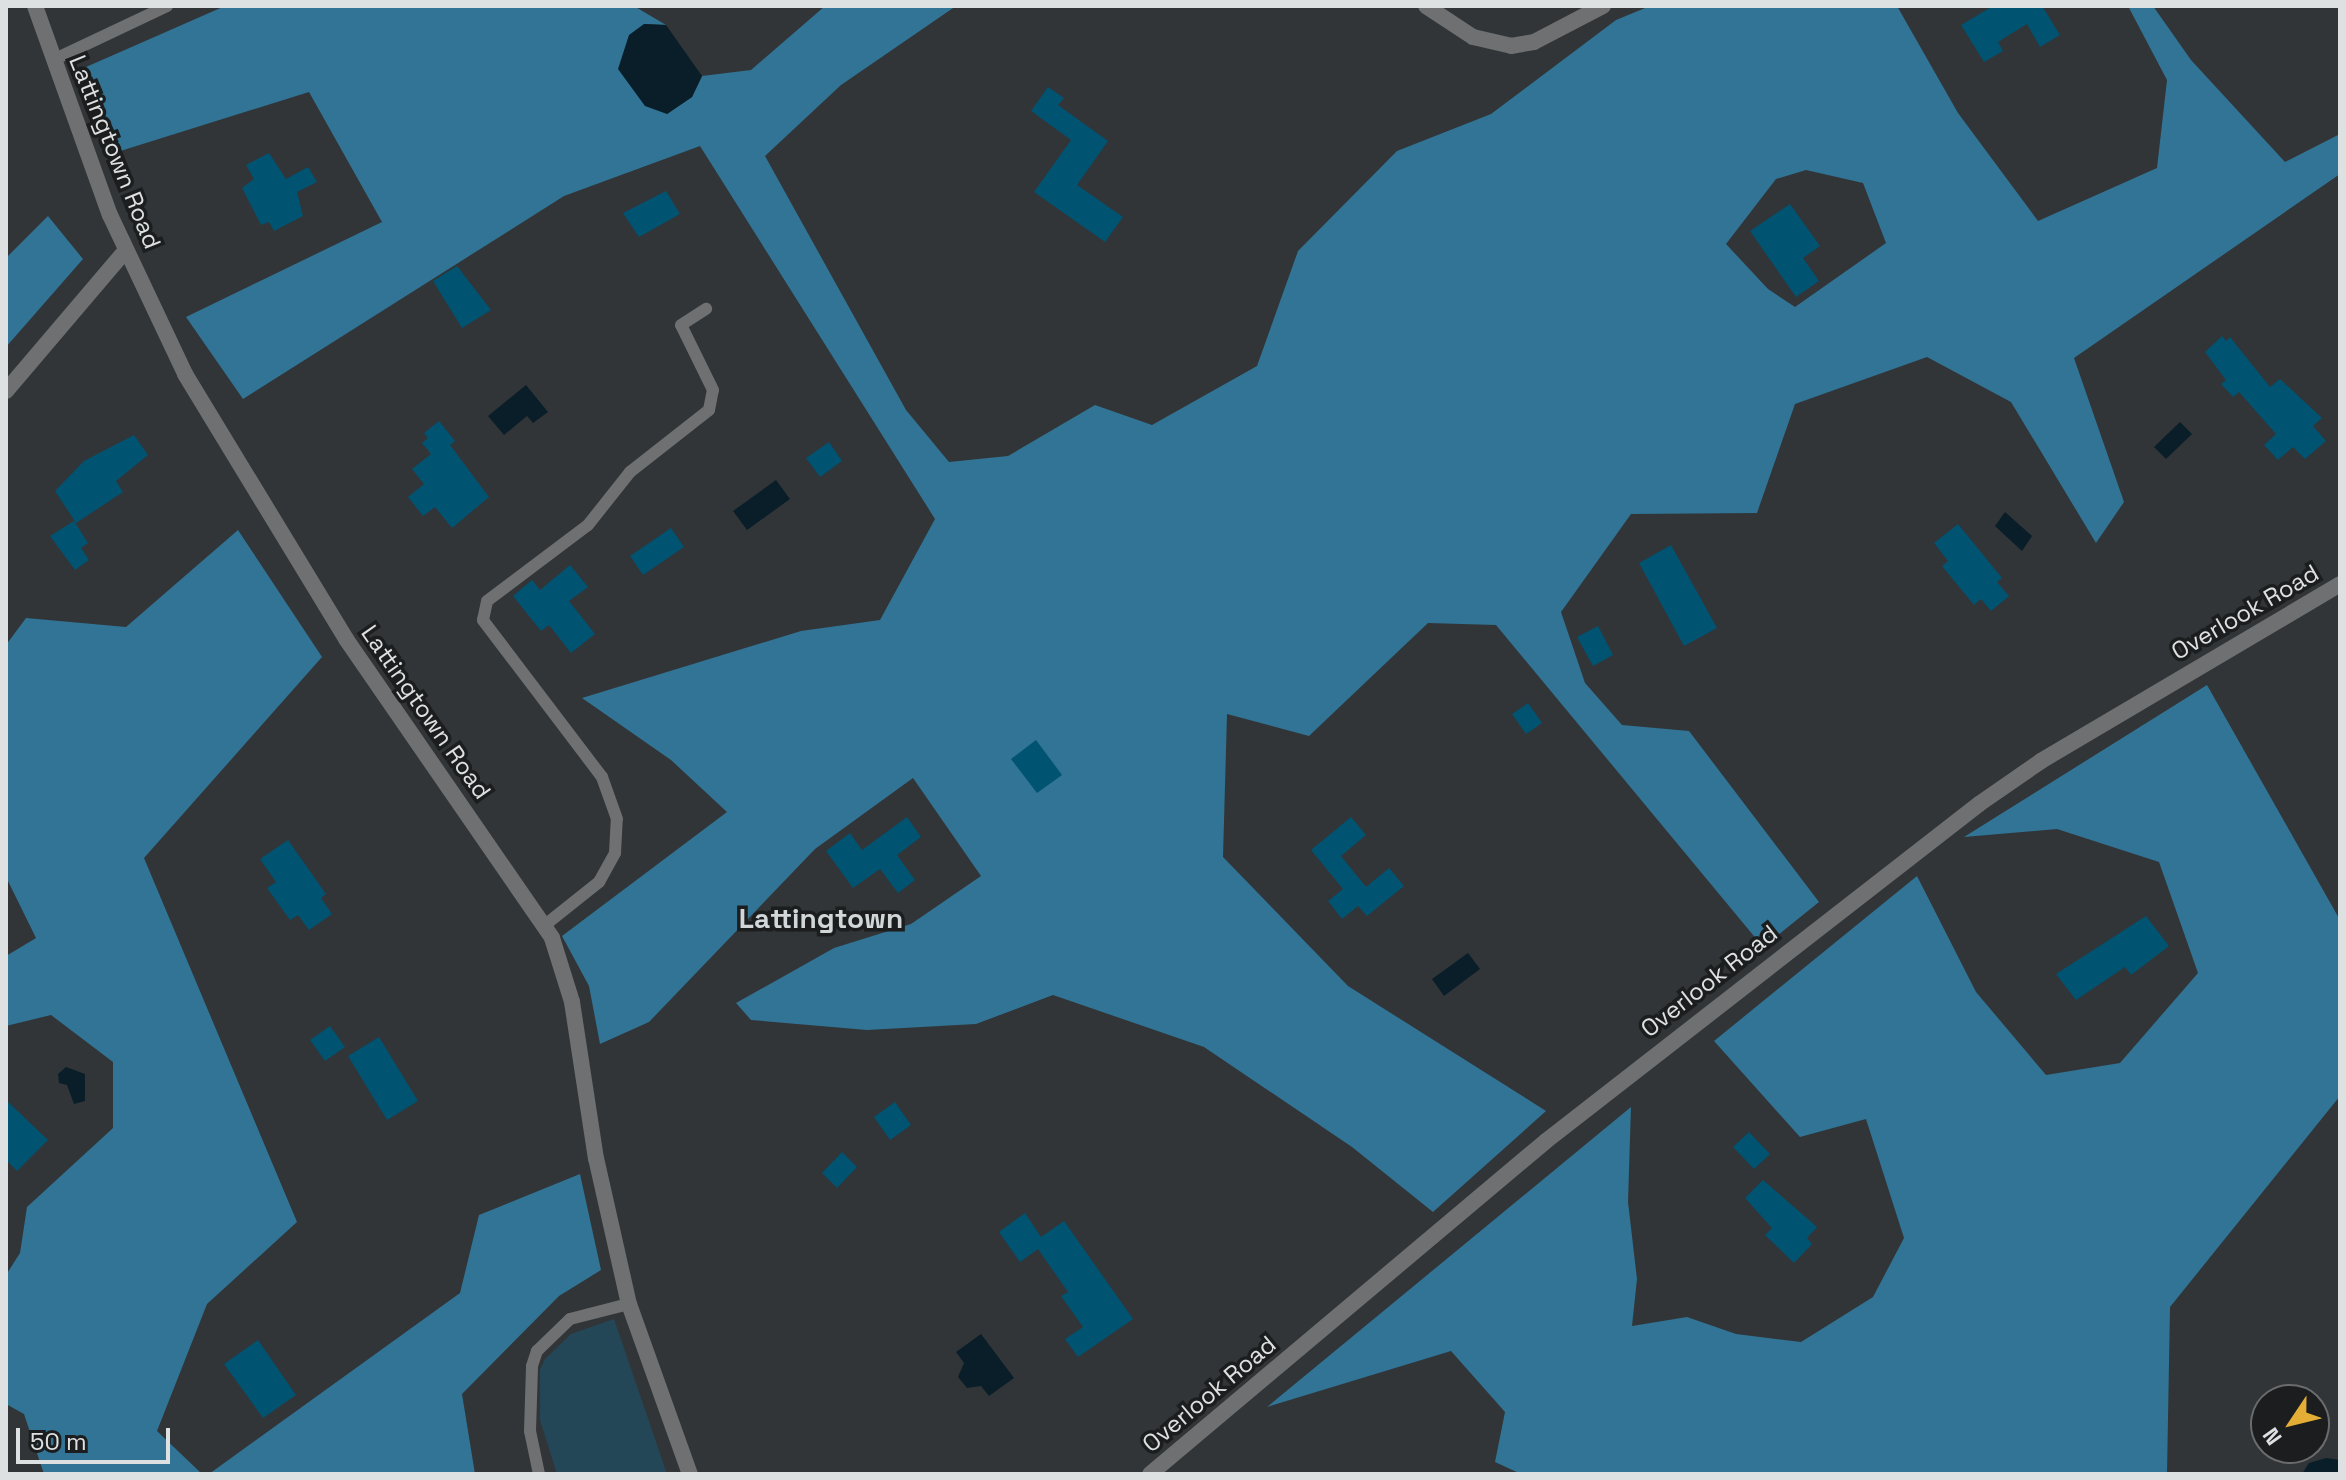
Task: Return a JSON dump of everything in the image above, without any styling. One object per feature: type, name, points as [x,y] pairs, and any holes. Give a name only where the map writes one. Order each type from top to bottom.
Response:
[{"type":"street","name":"Lattingtown Road","points":[[35,6],[126,250],[185,374],[346,639],[545,925],[572,1002],[596,1158],[629,1304],[690,1474]]},
{"type":"street","points":[[1426,6],[1473,37],[1511,46],[1534,42],[1603,6]]},
{"type":"street","points":[[6,391],[126,250]]},
{"type":"street","name":"Overlook Road","points":[[1150,1474],[1557,1131],[1979,804],[2067,745],[2340,584]]},
{"type":"lane","points":[[53,60],[167,6]]},
{"type":"lane","points":[[545,925],[599,882],[615,853],[617,819],[602,777],[483,620],[487,601],[588,525],[630,472],[709,410],[713,390],[681,325],[706,309]]},
{"type":"lane","points":[[539,1474],[529,1395],[537,1351],[570,1319],[629,1304]]},
{"type":"shaded area","points":[[225,6],[634,6],[666,25],[644,24],[667,114],[692,97],[702,76],[751,70],[825,6],[956,6],[841,85],[765,156],[906,410],[949,462],[1008,456],[1095,405],[1152,425],[1257,366],[1298,251],[1397,151],[1491,114],[1616,20],[1650,6],[1897,6],[1958,113],[2038,221],[2157,168],[2167,80],[2128,6],[2153,6],[2191,60],[2285,162],[2340,134],[2340,174],[2074,358],[2124,502],[2096,543],[2011,402],[1927,357],[1795,404],[1757,513],[1631,514],[1561,612],[1585,683],[1622,725],[1689,731],[1819,902],[1763,947],[1496,625],[1428,623],[1309,736],[1227,714],[1223,857],[1348,986],[1546,1111],[1433,1212],[1352,1147],[1204,1047],[1053,995],[976,1024],[867,1030],[751,1020],[736,1003],[834,948],[911,924],[981,876],[913,778],[815,849],[649,1022],[600,1044],[589,986],[562,936],[727,812],[671,760],[582,698],[801,631],[880,620],[935,519],[700,146],[564,196],[243,399],[186,317],[382,222],[309,92],[114,153],[86,67]],"holes":[[[1806,170],[1863,183],[1886,243],[1795,307],[1768,289],[1726,244],[1776,179]]]},
{"type":"shaded area","points":[[644,24],[666,25],[702,76],[692,97],[667,114],[645,106],[618,69],[629,35]]},
{"type":"shaded area","points":[[48,216],[83,259],[6,347],[6,258]]},
{"type":"shaded area","points":[[526,385],[548,412],[533,423],[527,416],[504,435],[488,416]]},
{"type":"shaded area","points":[[2180,422],[2192,434],[2166,459],[2154,447]]},
{"type":"shaded area","points":[[776,480],[790,499],[747,530],[733,511]]},
{"type":"shaded area","points":[[2005,512],[2032,536],[2022,551],[1995,526]]},
{"type":"shaded area","points":[[238,530],[322,657],[144,858],[297,1222],[207,1304],[157,1431],[202,1474],[44,1474],[24,1414],[6,1404],[6,1275],[20,1253],[27,1207],[113,1128],[113,1062],[51,1015],[6,1026],[6,956],[36,938],[6,877],[6,645],[26,618],[126,627]]},
{"type":"shaded area","points":[[2207,685],[2340,920],[2340,1096],[2170,1307],[2167,1474],[1521,1474],[1495,1462],[1505,1412],[1451,1351],[1267,1407],[1631,1107],[1628,1202],[1637,1279],[1632,1326],[1687,1317],[1736,1334],[1801,1342],[1873,1297],[1904,1238],[1866,1119],[1800,1137],[1714,1041],[1917,876],[1976,992],[2046,1075],[2120,1063],[2198,973],[2159,862],[2057,829],[1964,837]]},
{"type":"shaded area","points":[[1468,953],[1480,969],[1444,996],[1432,979]]},
{"type":"shaded area","points":[[66,1067],[85,1074],[85,1101],[74,1104],[67,1085],[59,1083],[58,1074]]},
{"type":"shaded area","points":[[580,1174],[601,1270],[559,1296],[462,1394],[475,1474],[209,1474],[460,1293],[479,1215]]},
{"type":"shaded area","points":[[614,1319],[667,1474],[557,1474],[540,1420],[540,1370],[545,1359],[571,1334]]},
{"type":"shaded area","points":[[981,1334],[1014,1378],[989,1396],[981,1386],[967,1388],[958,1377],[964,1363],[956,1352]]},
{"type":"shaded area","points":[[2330,1459],[2340,1460],[2340,1474],[2302,1474],[2308,1464],[2330,1464]]},
{"type":"building","points":[[1993,6],[2042,6],[2060,35],[2040,47],[2027,24],[1998,42],[2003,51],[1984,62],[1961,25]]},
{"type":"building","points":[[1048,87],[1064,98],[1058,105],[1108,141],[1077,185],[1123,217],[1105,242],[1034,192],[1071,140],[1031,111]]},
{"type":"building","points":[[269,153],[286,179],[308,167],[317,182],[297,192],[303,216],[274,231],[269,222],[261,225],[242,188],[254,179],[246,165]]},
{"type":"building","points":[[666,191],[680,214],[639,237],[623,213]]},
{"type":"building","points":[[1790,204],[1820,246],[1803,258],[1819,281],[1796,297],[1750,231]]},
{"type":"building","points":[[457,266],[491,310],[462,328],[433,281]]},
{"type":"building","points":[[2222,336],[2226,341],[2230,337],[2270,387],[2280,379],[2322,418],[2313,426],[2326,441],[2305,459],[2293,447],[2278,460],[2264,445],[2276,434],[2239,392],[2233,397],[2221,384],[2226,380],[2205,352]]},
{"type":"building","points":[[439,421],[455,441],[450,445],[489,497],[452,528],[435,507],[423,516],[408,497],[424,484],[412,469],[431,454],[422,443],[428,438],[424,433]]},
{"type":"building","points":[[134,435],[148,455],[116,481],[123,492],[76,523],[55,491],[84,461]]},
{"type":"building","points":[[829,442],[842,461],[820,477],[806,458]]},
{"type":"building","points":[[74,521],[88,543],[81,548],[89,560],[75,570],[50,536]]},
{"type":"building","points":[[1958,524],[2002,578],[1997,582],[2009,596],[1991,611],[1981,599],[1974,605],[1942,566],[1948,561],[1934,543]]},
{"type":"building","points":[[671,528],[684,547],[643,575],[630,556]]},
{"type":"building","points":[[1671,545],[1717,628],[1684,646],[1639,563]]},
{"type":"building","points":[[570,565],[588,587],[569,601],[595,634],[571,653],[549,625],[541,631],[513,596],[532,580],[540,590]]},
{"type":"building","points":[[1598,626],[1613,655],[1593,666],[1577,637]]},
{"type":"building","points":[[1528,703],[1542,723],[1526,734],[1512,714]]},
{"type":"building","points":[[1036,740],[1062,775],[1037,793],[1011,759]]},
{"type":"building","points":[[907,817],[921,837],[897,855],[915,880],[898,893],[880,869],[853,888],[826,851],[850,833],[862,850]]},
{"type":"building","points":[[1351,817],[1366,835],[1341,856],[1366,887],[1389,868],[1404,886],[1367,916],[1358,906],[1342,919],[1328,901],[1343,889],[1311,850]]},
{"type":"building","points":[[288,840],[326,894],[321,898],[332,914],[309,930],[298,915],[290,920],[267,888],[276,882],[260,859]]},
{"type":"building","points":[[2146,916],[2169,946],[2131,975],[2125,967],[2076,1000],[2056,974]]},
{"type":"building","points":[[330,1026],[345,1047],[325,1061],[310,1040]]},
{"type":"building","points":[[379,1037],[418,1101],[387,1120],[348,1056]]},
{"type":"building","points":[[6,1100],[48,1140],[17,1171],[6,1160]]},
{"type":"building","points":[[895,1102],[911,1125],[890,1140],[874,1117]]},
{"type":"building","points":[[1749,1132],[1770,1154],[1754,1169],[1733,1147]]},
{"type":"building","points":[[842,1152],[857,1167],[837,1188],[822,1173]]},
{"type":"building","points":[[1763,1180],[1817,1227],[1807,1238],[1812,1244],[1794,1263],[1765,1235],[1772,1228],[1745,1198]]},
{"type":"building","points":[[1025,1213],[1041,1237],[1064,1221],[1133,1319],[1078,1357],[1065,1339],[1083,1327],[1061,1296],[1068,1292],[1038,1249],[1020,1262],[999,1232]]},
{"type":"building","points":[[258,1340],[296,1395],[263,1418],[224,1364]]},
{"type":"district","name":"Lattingtown","points":[[821,918]]}]
